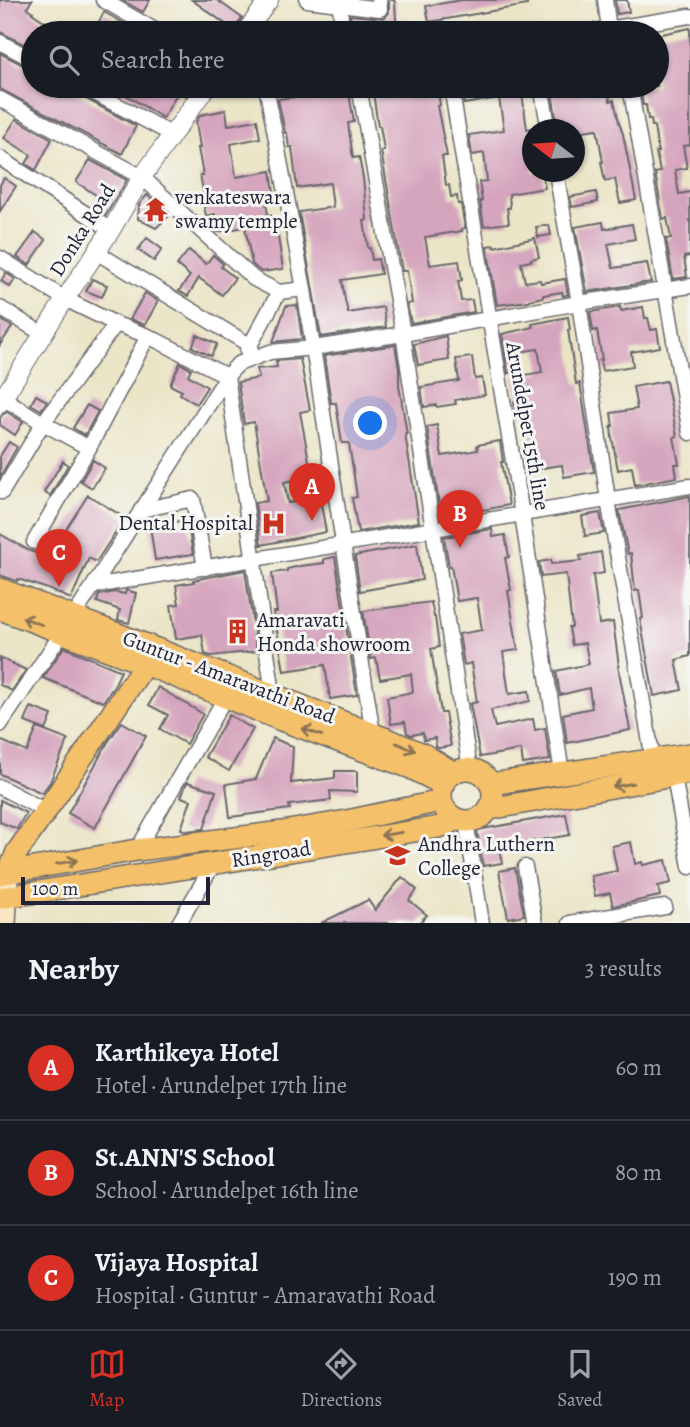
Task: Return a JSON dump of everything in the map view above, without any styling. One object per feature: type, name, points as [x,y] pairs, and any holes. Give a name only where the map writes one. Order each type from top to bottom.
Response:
[{"type":"main road","name":"Guntur - Amaravathi Road","points":[[0,589],[145,664],[230,688],[273,694],[423,754],[452,782]]},
{"type":"main road","name":"Guntur - Amaravathi Road","points":[[0,608],[68,625],[230,688],[281,720],[452,782]]},
{"type":"main road","points":[[6,923],[3,897],[5,873],[145,664]]},
{"type":"main road","points":[[490,784],[690,754]]},
{"type":"main road","points":[[478,772],[484,776],[490,784],[492,801],[483,816],[475,820],[462,820],[450,815],[444,808],[452,782],[478,772]]},
{"type":"main road","points":[[489,809],[682,775]]},
{"type":"main road","name":"Ringroad","points":[[5,873],[138,850],[346,821],[452,782]]},
{"type":"main road","name":"Ringroad","points":[[3,897],[439,827],[462,820]]},
{"type":"street","points":[[103,0],[139,21]]},
{"type":"street","points":[[254,21],[269,0]]},
{"type":"street","points":[[307,0],[380,9],[379,0]]},
{"type":"street","points":[[606,0],[613,21]]},
{"type":"street","points":[[340,5],[341,21]]},
{"type":"street","points":[[664,21],[690,16]]},
{"type":"street","points":[[0,42],[21,53]]},
{"type":"street","points":[[104,98],[172,134]]},
{"type":"street","name":"Donka Road","points":[[2,400],[142,177],[198,98]]},
{"type":"street","points":[[268,98],[314,348],[373,734]]},
{"type":"street","points":[[361,98],[403,334],[432,528],[452,782]]},
{"type":"street","name":"Arundelpet 15th line","points":[[453,98],[562,774]]},
{"type":"street","points":[[543,98],[547,119]]},
{"type":"street","points":[[632,98],[690,433]]},
{"type":"street","points":[[0,99],[142,177],[254,279],[278,292],[304,289]]},
{"type":"street","points":[[0,158],[111,230]]},
{"type":"street","points":[[558,182],[579,303],[608,500],[653,760]]},
{"type":"street","points":[[96,253],[251,346]]},
{"type":"street","points":[[0,258],[65,299],[228,376]]},
{"type":"street","points":[[238,364],[270,352],[314,348],[690,286]]},
{"type":"street","points":[[0,725],[94,586],[228,376],[251,346],[278,292]]},
{"type":"street","points":[[0,308],[43,334]]},
{"type":"street","points":[[2,492],[43,423],[116,324]]},
{"type":"street","points":[[34,542],[89,447],[148,336]]},
{"type":"street","points":[[228,376],[273,694]]},
{"type":"street","points":[[2,400],[89,447]]},
{"type":"street","points":[[94,586],[690,486]]},
{"type":"street","points":[[141,510],[192,499],[205,568]]},
{"type":"street","points":[[138,850],[230,688]]},
{"type":"street","points":[[682,775],[690,867]]},
{"type":"street","points":[[0,787],[46,811]]},
{"type":"street","points":[[462,820],[482,923]]},
{"type":"street","points":[[180,923],[214,863]]},
{"type":"street","points":[[525,867],[535,923]]},
{"type":"street","points":[[570,923],[665,908]]},
{"type":"building","points":[[0,0],[32,0],[27,8],[44,21],[21,21],[21,43],[0,32]]},
{"type":"building","points":[[122,0],[150,0],[143,12]]},
{"type":"building","points":[[192,0],[217,0],[242,18],[240,21],[221,21]]},
{"type":"building","points":[[389,0],[394,0],[396,21],[351,21],[350,15],[384,18],[389,13]]},
{"type":"building","points":[[462,0],[526,0],[527,5],[435,21],[429,21],[426,6]]},
{"type":"building","points":[[615,0],[627,0],[629,12],[617,14]]},
{"type":"building","points":[[104,12],[120,21],[99,21]]},
{"type":"building","points":[[690,28],[690,145],[683,146],[687,168],[675,170],[679,194],[690,192],[690,256],[684,257],[687,277],[673,279],[666,239],[671,238],[667,218],[663,219],[655,173],[660,172],[654,126],[651,119],[648,119],[642,98],[669,98],[669,32]]},
{"type":"building","points":[[0,53],[21,64],[21,98],[84,98],[136,126],[122,154],[0,89]]},
{"type":"building","points":[[131,98],[175,98],[163,118]]},
{"type":"building","points":[[350,98],[354,122],[348,123],[353,158],[359,157],[363,178],[368,248],[372,260],[378,259],[381,274],[342,280],[345,300],[348,313],[383,307],[386,327],[321,337],[299,212],[333,207],[330,183],[297,188],[292,147],[289,147],[278,99]]},
{"type":"building","points":[[374,98],[439,98],[440,105],[437,106],[447,156],[442,156],[446,185],[449,185],[451,197],[457,196],[458,204],[461,204],[465,228],[461,229],[462,231],[425,237],[430,265],[459,261],[461,301],[472,300],[474,312],[411,323],[407,304],[412,303],[407,271],[402,271]]},
{"type":"building","points":[[463,98],[499,98],[464,104]]},
{"type":"building","points":[[499,98],[523,98],[526,119],[522,119],[522,182],[544,182],[545,188],[509,194],[509,223],[484,226],[479,182],[487,181],[484,153],[472,155],[469,135],[504,130]]},
{"type":"building","points":[[553,98],[614,100],[636,200],[620,203],[615,179],[605,181],[597,129],[585,131],[585,119],[556,119]]},
{"type":"building","points":[[226,110],[228,125],[257,120],[260,138],[231,144],[236,177],[271,171],[274,192],[265,194],[268,216],[271,215],[273,225],[276,224],[283,269],[260,271],[252,264],[245,227],[217,232],[215,214],[206,216],[196,122],[200,115]]},
{"type":"building","points":[[16,119],[52,139],[36,170],[26,164],[31,155],[4,138]]},
{"type":"building","points":[[90,160],[127,180],[106,215],[92,206],[99,197],[76,182]]},
{"type":"building","points":[[4,178],[16,186],[0,211],[0,185]]},
{"type":"building","points":[[596,192],[598,202],[572,207],[570,197]]},
{"type":"building","name":"venkateswara swamy temple","points":[[147,195],[170,215],[156,228],[138,219],[139,205]]},
{"type":"building","points":[[603,222],[604,229],[632,224],[635,239],[608,244],[613,268],[647,263],[651,282],[587,292],[575,227]]},
{"type":"building","points":[[549,225],[551,235],[538,237],[536,227]]},
{"type":"building","points":[[35,232],[46,240],[29,265],[17,257]]},
{"type":"building","points":[[147,238],[162,249],[154,261],[138,250]]},
{"type":"building","points":[[535,238],[539,257],[521,263],[525,282],[540,280],[541,283],[565,279],[568,295],[563,296],[562,292],[543,295],[529,301],[497,305],[487,246],[494,247]]},
{"type":"building","points":[[189,250],[206,264],[213,255],[223,264],[221,267],[235,278],[222,295],[199,278],[188,296],[179,291],[190,276],[177,265]]},
{"type":"building","points":[[6,273],[15,279],[10,287],[1,281]]},
{"type":"building","points":[[92,279],[107,285],[102,297],[86,291]]},
{"type":"building","points":[[145,293],[158,301],[145,325],[130,319]]},
{"type":"building","points":[[297,305],[302,339],[273,342],[286,306]]},
{"type":"building","points":[[620,307],[621,311],[643,307],[651,330],[657,329],[660,347],[631,352],[633,366],[602,371],[597,330],[593,331],[590,312]]},
{"type":"building","points":[[568,317],[576,384],[580,383],[594,472],[564,477],[562,465],[528,470],[526,457],[534,456],[531,434],[528,435],[524,413],[516,414],[514,402],[518,401],[514,377],[542,372],[538,349],[518,352],[521,371],[508,373],[502,334],[533,327],[532,324]]},
{"type":"building","points":[[0,319],[12,327],[0,345]]},
{"type":"building","points":[[197,335],[217,344],[211,356],[192,347]]},
{"type":"building","points":[[446,336],[449,360],[418,365],[414,344]]},
{"type":"building","points":[[395,345],[419,522],[358,532],[352,498],[357,497],[349,443],[342,443],[336,403],[331,403],[324,356]]},
{"type":"building","points":[[472,357],[475,379],[482,378],[485,395],[455,400],[456,404],[424,407],[421,387],[459,381],[456,359]]},
{"type":"building","points":[[300,359],[310,410],[300,412],[312,477],[284,482],[288,503],[320,498],[326,532],[261,545],[255,503],[267,501],[254,422],[244,424],[238,382],[259,378],[257,369],[277,367],[276,361]]},
{"type":"building","points":[[180,363],[191,369],[188,375],[207,387],[196,404],[180,394],[182,391],[170,385]]},
{"type":"building","points":[[666,381],[677,436],[674,437],[679,464],[675,464],[677,477],[635,485],[632,467],[618,470],[611,413],[637,409],[633,387]]},
{"type":"building","points":[[36,395],[47,401],[41,410],[31,404]]},
{"type":"building","points":[[87,405],[98,411],[85,435],[73,428]]},
{"type":"building","points":[[7,412],[23,422],[15,435],[0,425],[0,418]]},
{"type":"building","points":[[437,425],[442,456],[478,450],[477,445],[500,441],[509,505],[441,518],[427,427]]},
{"type":"building","points":[[9,442],[17,447],[0,477],[0,456]]},
{"type":"building","points":[[93,460],[105,468],[92,488],[81,481]]},
{"type":"building","points":[[63,461],[68,465],[50,496],[44,492]]},
{"type":"building","points":[[88,495],[125,518],[96,562],[89,558],[71,599],[48,589],[0,575],[0,534],[30,551],[62,562],[69,546],[59,540]]},
{"type":"building","points":[[690,496],[690,656],[676,660],[682,690],[654,696],[640,619],[643,618],[639,590],[635,591],[631,553],[628,554],[619,510]]},
{"type":"building","points":[[600,513],[604,533],[585,536],[582,516]]},
{"type":"building","points":[[187,520],[193,554],[155,560],[150,526]]},
{"type":"building","points":[[492,529],[493,537],[505,535],[509,557],[505,558],[511,590],[508,591],[518,650],[503,652],[509,694],[529,691],[530,701],[491,710],[495,727],[533,719],[535,730],[545,728],[550,760],[523,764],[521,750],[480,757],[470,704],[477,702],[471,663],[464,665],[459,634],[482,630],[477,598],[457,601],[444,537]]},
{"type":"building","points":[[417,544],[422,580],[360,591],[355,556]]},
{"type":"building","points":[[601,552],[604,573],[593,575],[599,624],[613,622],[630,730],[567,743],[563,714],[592,708],[589,688],[560,695],[556,671],[589,664],[585,643],[572,645],[566,574],[541,577],[539,562],[551,560],[551,564],[581,561],[580,556]]},
{"type":"building","points":[[335,557],[357,695],[330,699],[325,665],[284,671],[273,612],[277,612],[272,573],[324,563],[324,559]]},
{"type":"building","points":[[245,570],[257,651],[211,656],[205,654],[202,635],[176,639],[171,605],[179,604],[176,585]]},
{"type":"building","points":[[126,590],[136,593],[129,623],[118,620],[120,610],[97,602],[99,595],[115,592],[125,594]]},
{"type":"building","points":[[431,602],[439,647],[431,649],[441,713],[445,713],[451,746],[439,748],[436,747],[435,738],[424,740],[423,733],[407,733],[405,722],[391,724],[387,697],[413,692],[411,674],[380,679],[376,658],[371,659],[363,611]]},
{"type":"building","points":[[64,647],[121,671],[103,702],[43,678]]},
{"type":"building","points":[[0,658],[26,670],[12,691],[0,685]]},
{"type":"building","points":[[158,687],[203,714],[186,744],[160,729],[168,715],[149,705]]},
{"type":"building","points":[[31,707],[52,715],[46,730],[25,722]]},
{"type":"building","points":[[229,715],[253,729],[229,771],[205,757]]},
{"type":"building","points":[[122,722],[146,736],[95,828],[68,813]]},
{"type":"building","points":[[37,728],[68,740],[50,782],[42,793],[0,774],[0,740],[27,752]]},
{"type":"building","points":[[273,738],[293,747],[291,783],[335,778],[335,771],[357,771],[357,792],[330,791],[331,800],[230,817],[226,784],[256,779]]},
{"type":"building","points":[[187,782],[216,791],[204,829],[181,829],[191,800],[181,797]]},
{"type":"building","points":[[0,800],[26,813],[17,829],[0,822]]},
{"type":"building","points":[[566,814],[570,835],[499,847],[502,863],[483,866],[477,830]]},
{"type":"building","points":[[631,842],[635,864],[666,860],[671,883],[658,886],[660,896],[613,906],[610,893],[595,896],[591,876],[617,871],[612,846]]},
{"type":"building","points":[[515,868],[524,915],[508,918],[499,871]]},
{"type":"building","points":[[402,877],[417,890],[409,900],[427,915],[419,923],[321,923],[368,900],[375,910]]},
{"type":"place","name":"venkateswara swamy temple","points":[[155,209]]},
{"type":"place","name":"Karthikeya Hotel","points":[[312,521]]},
{"type":"place","name":"Dental Hospital","points":[[273,523]]},
{"type":"place","name":"St.ANN'S School","points":[[460,548]]},
{"type":"place","name":"Vijaya Hospital","points":[[59,587]]},
{"type":"place","name":"Amaravati Honda showroom","points":[[237,632]]},
{"type":"place","name":"Andhra Luthern College","points":[[398,856]]}]
